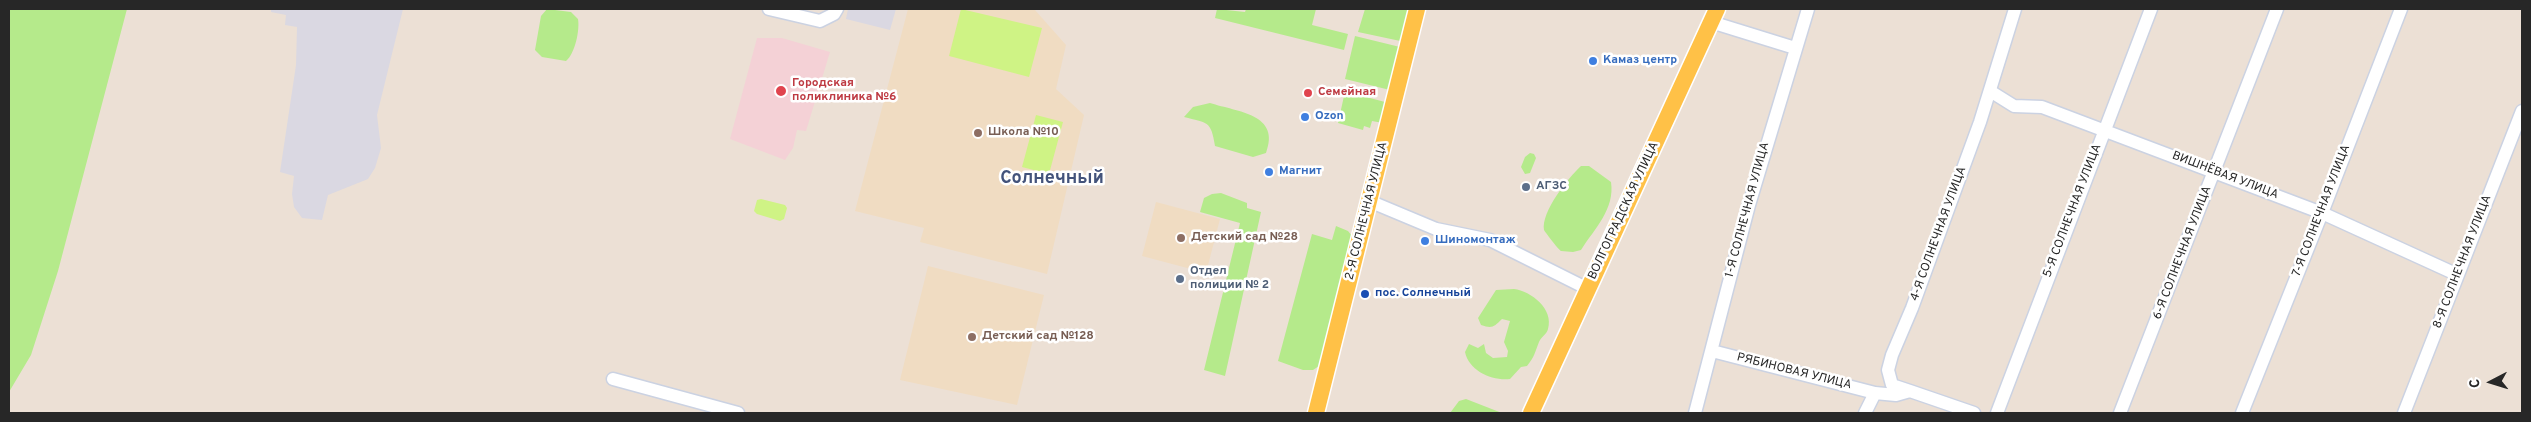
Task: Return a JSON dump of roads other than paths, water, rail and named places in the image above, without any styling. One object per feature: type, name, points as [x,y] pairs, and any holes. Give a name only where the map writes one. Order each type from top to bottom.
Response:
[{"type":"main road","name":"2-Я СОЛНЕЧНАЯ УЛИЦА","points":[[1316,413],[1417,9]]},
{"type":"main road","name":"ВОЛГОГРАДСКАЯ УЛИЦА","points":[[1531,413],[1714,16]]},
{"type":"street","points":[[769,9],[820,22],[834,14],[837,9]]},
{"type":"street","name":"1-Я СОЛНЕЧНАЯ УЛИЦА","points":[[1695,413],[1749,205],[1808,9]]},
{"type":"street","name":"4-Я СОЛНЕЧНАЯ УЛИЦА","points":[[1910,391],[1892,385],[1888,370],[1892,355],[1912,308],[1990,91],[2015,9]]},
{"type":"street","name":"5-Я СОЛНЕЧНАЯ УЛИЦА","points":[[1997,413],[2151,9]]},
{"type":"street","name":"6-Я СОЛНЕЧНАЯ УЛИЦА","points":[[2120,413],[2277,9]]},
{"type":"street","name":"7-Я СОЛНЕЧНАЯ УЛИЦА","points":[[2242,413],[2322,214],[2400,9]]},
{"type":"street","points":[[1714,16],[1795,48]]},
{"type":"street","name":"ВИШНЁВАЯ УЛИЦА","points":[[1990,91],[2014,106],[2042,107],[2215,171],[2322,214],[2458,275]]},
{"type":"street","name":"8-Я СОЛНЕЧНАЯ УЛИЦА","points":[[2404,413],[2522,111]]},
{"type":"street","points":[[1369,201],[1436,229],[1490,240],[1588,289]]},
{"type":"street","name":"РЯБИНОВАЯ УЛИЦА","points":[[1712,351],[1875,393]]},
{"type":"street","points":[[613,379],[738,413]]},
{"type":"street","points":[[1865,413],[1875,393],[1896,395],[1910,391],[1974,413]]},
{"type":"place","name":"Камаз центр","points":[[1593,61]]},
{"type":"place","name":"Городская поликлиника №6","points":[[781,91]]},
{"type":"place","name":"Семейная","points":[[1308,93]]},
{"type":"place","name":"Ozon","points":[[1305,117]]},
{"type":"place","name":"Школа №10","points":[[978,133]]},
{"type":"place","name":"Магнит","points":[[1269,172]]},
{"type":"place","name":"АГЗС","points":[[1526,187]]},
{"type":"place","name":"Детский сад №28","points":[[1181,238]]},
{"type":"place","name":"Шиномонтаж","points":[[1425,241]]},
{"type":"place","name":"Отдел полиции № 2","points":[[1180,279]]},
{"type":"place","name":"пос. Солнечный","points":[[1365,294]]},
{"type":"place","name":"Детский сад №128","points":[[972,337]]},
{"type":"district","name":"Солнечный","points":[[1052,179]]}]
